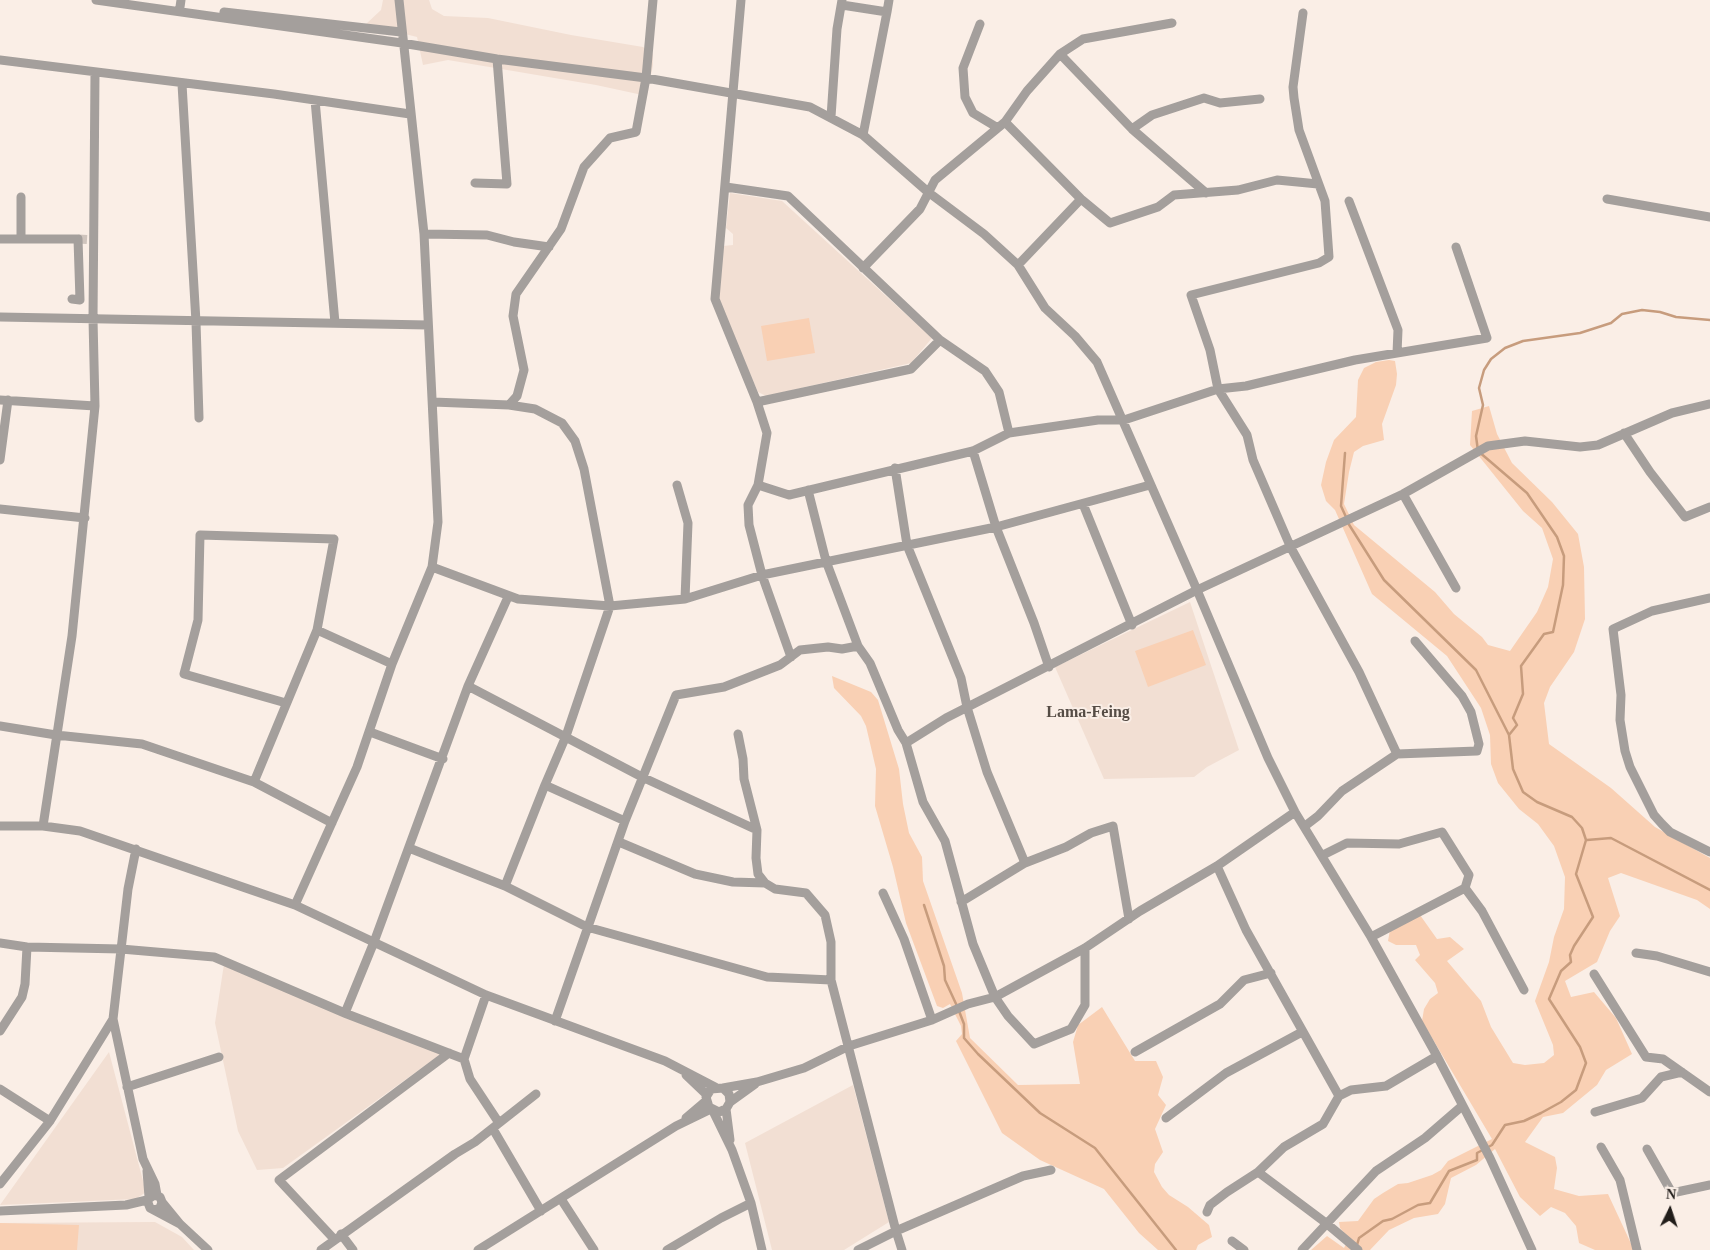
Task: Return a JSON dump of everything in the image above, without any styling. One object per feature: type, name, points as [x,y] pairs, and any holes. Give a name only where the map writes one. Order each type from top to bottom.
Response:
[{"type":"street","points":[[96,0],[402,43],[497,59],[646,78],[810,107],[863,135],[928,192],[984,234],[1018,265],[1045,308],[1075,336],[1097,362],[1124,420],[1150,485],[1268,758],[1295,812],[1371,937],[1437,1056],[1490,1158],[1532,1250]]},
{"type":"street","points":[[140,0],[402,32]]},
{"type":"street","points":[[295,905],[370,732],[392,664],[432,568],[438,522],[424,234],[398,0]]},
{"type":"street","points":[[509,404],[517,396],[524,370],[513,316],[516,294],[561,228],[584,167],[610,138],[636,132],[646,78],[653,0]]},
{"type":"street","points":[[741,0],[715,299],[757,402],[767,434],[758,485],[748,505],[748,525],[762,575],[791,657]]},
{"type":"street","points":[[863,135],[889,0]]},
{"type":"street","points":[[831,118],[837,29],[842,3],[886,12]]},
{"type":"street","points":[[1303,13],[1294,98],[1299,130],[1325,202],[1329,257],[1318,263],[1191,294],[1210,350],[1218,389],[1247,435],[1253,460],[1291,548],[1359,672],[1397,754]]},
{"type":"street","points":[[862,268],[920,209],[935,180],[1002,125],[1027,91],[1060,54],[1083,39],[1172,23]]},
{"type":"street","points":[[980,24],[963,68],[965,97],[973,112],[1002,125],[1081,199],[1110,223],[1158,207],[1174,195],[1238,190],[1277,180],[1318,184]]},
{"type":"street","points":[[1060,54],[1132,129],[1206,192]]},
{"type":"street","points":[[476,183],[506,184],[497,59]]},
{"type":"street","points":[[0,60],[410,114]]},
{"type":"street","points":[[43,826],[72,636],[95,406],[93,319],[96,73]]},
{"type":"street","points":[[182,84],[196,322],[199,418]]},
{"type":"street","points":[[1132,129],[1152,115],[1204,98],[1220,103],[1260,98]]},
{"type":"street","points":[[315,100],[335,324]]},
{"type":"street","points":[[726,187],[788,196],[940,340],[985,371],[1000,392],[1009,433]]},
{"type":"street","points":[[21,197],[21,238]]},
{"type":"street","points":[[1018,265],[1081,199]]},
{"type":"street","points":[[1607,199],[1710,217]]},
{"type":"street","points":[[1349,201],[1398,330],[1397,353]]},
{"type":"street","points":[[424,234],[487,235],[514,242],[549,247]]},
{"type":"street","points":[[0,240],[21,238],[78,240],[80,300],[72,299]]},
{"type":"street","points":[[758,485],[788,495],[895,468],[973,451],[1009,433],[1098,420],[1124,420],[1218,389],[1246,386],[1355,360],[1487,338],[1456,247]]},
{"type":"street","points":[[0,318],[428,325]]},
{"type":"street","points":[[757,402],[911,369],[940,340]]},
{"type":"street","points":[[0,460],[4,400],[95,406]]},
{"type":"street","points":[[433,402],[509,404],[535,410],[562,423],[576,441],[584,469],[610,606],[566,736],[505,886]]},
{"type":"street","points":[[906,743],[967,707],[1132,625],[1197,590],[1291,548],[1339,522],[1403,494],[1488,446],[1525,441],[1580,447],[1598,445],[1672,412],[1710,404]]},
{"type":"street","points":[[1624,433],[1685,517],[1710,507]]},
{"type":"street","points":[[973,451],[996,527],[1034,623],[1049,667]]},
{"type":"street","points":[[895,468],[907,545],[961,678],[967,707],[987,772],[1025,863]]},
{"type":"street","points":[[677,485],[688,523],[685,599]]},
{"type":"street","points":[[432,568],[508,597],[610,606],[685,599],[762,575],[996,527],[1150,485]]},
{"type":"street","points":[[808,490],[826,561],[858,646],[870,663],[898,730],[906,743],[923,802],[945,841],[973,944],[995,997],[1008,1016],[1034,1044],[1071,1029],[1085,1004],[1085,948]]},
{"type":"street","points":[[1403,494],[1456,588]]},
{"type":"street","points":[[1083,504],[1132,625]]},
{"type":"street","points":[[0,509],[84,518]]},
{"type":"street","points":[[254,782],[317,630],[334,539],[200,535],[198,620],[184,674],[286,703]]},
{"type":"street","points":[[345,1013],[443,759],[468,686],[508,597]]},
{"type":"street","points":[[1710,598],[1652,611],[1613,629],[1621,695],[1620,720],[1625,751],[1630,767],[1654,816],[1670,832],[1710,852]]},
{"type":"street","points":[[317,630],[392,664]]},
{"type":"street","points":[[1305,826],[1318,816],[1342,791],[1397,754],[1477,751],[1479,744],[1471,712],[1462,696],[1415,642]]},
{"type":"street","points":[[555,1021],[625,821],[676,695],[724,687],[780,665],[800,650],[858,646]]},
{"type":"street","points":[[468,686],[642,777],[757,830]]},
{"type":"street","points":[[0,726],[56,735],[142,744],[254,782],[332,823]]},
{"type":"street","points":[[370,732],[443,759]]},
{"type":"street","points":[[738,734],[744,759],[744,779],[757,830],[756,858],[758,874],[765,883],[775,889],[806,893],[825,915],[831,942],[831,980],[902,1250]]},
{"type":"street","points":[[545,785],[625,821]]},
{"type":"street","points":[[676,1126],[719,1088],[757,1082],[804,1068],[849,1046],[932,1020],[968,1004],[995,997],[1085,948],[1217,866],[1295,812]]},
{"type":"street","points":[[0,826],[43,826],[80,831],[295,905],[486,995],[677,1066],[729,1094],[728,1105],[732,1150]]},
{"type":"street","points":[[961,902],[1025,863],[1066,847],[1091,833],[1113,826],[1129,919]]},
{"type":"street","points":[[1322,856],[1347,844],[1399,844],[1442,832],[1469,875],[1465,888],[1371,937]]},
{"type":"street","points":[[619,842],[695,874],[733,882],[765,883]]},
{"type":"street","points":[[409,848],[505,886],[587,927],[767,977],[831,980]]},
{"type":"street","points":[[136,849],[128,889],[112,1019],[147,1171],[155,1184],[153,1202]]},
{"type":"street","points":[[1217,866],[1246,930],[1339,1096]]},
{"type":"street","points":[[1465,888],[1482,911],[1524,990]]},
{"type":"street","points":[[883,893],[904,939],[932,1020]]},
{"type":"street","points":[[0,942],[27,946],[121,949],[214,957],[345,1013],[464,1059]]},
{"type":"street","points":[[0,1031],[22,996],[26,984],[27,946]]},
{"type":"street","points":[[1636,953],[1657,956],[1710,972]]},
{"type":"street","points":[[1135,1052],[1220,1004],[1244,980],[1271,973]]},
{"type":"street","points":[[1594,974],[1646,1057],[1663,1060],[1710,1092]]},
{"type":"street","points":[[486,995],[464,1059],[470,1079],[541,1211]]},
{"type":"street","points":[[0,1184],[50,1121],[112,1019]]},
{"type":"street","points":[[1166,1118],[1226,1073],[1302,1032]]},
{"type":"street","points":[[353,1250],[279,1180],[450,1053]]},
{"type":"street","points":[[1207,1212],[1210,1205],[1258,1172],[1284,1147],[1323,1124],[1339,1096],[1351,1090],[1386,1086],[1437,1056]]},
{"type":"street","points":[[127,1087],[219,1058]]},
{"type":"street","points":[[677,1066],[706,1098],[732,1150],[751,1203],[762,1250]]},
{"type":"street","points":[[1595,1112],[1642,1098],[1662,1077],[1682,1072]]},
{"type":"street","points":[[478,1250],[676,1126],[712,1110],[719,1112],[757,1082]]},
{"type":"street","points":[[0,1089],[50,1121]]},
{"type":"street","points":[[321,1250],[338,1236],[496,1126],[536,1094]]},
{"type":"street","points":[[1302,1250],[1376,1171],[1426,1138],[1462,1106]]},
{"type":"street","points":[[1601,1147],[1620,1180],[1637,1250]]},
{"type":"street","points":[[1647,1149],[1672,1193],[1710,1185]]},
{"type":"street","points":[[858,1250],[896,1231],[1023,1176],[1051,1170]]},
{"type":"street","points":[[1258,1172],[1356,1248]]},
{"type":"street","points":[[561,1199],[594,1250]]},
{"type":"street","points":[[0,1211],[153,1202],[208,1250]]},
{"type":"street","points":[[667,1250],[721,1218],[751,1203]]},
{"type":"street","points":[[1232,1241],[1244,1250]]},
{"type":"shaded area","points":[[383,0],[429,0],[432,9],[444,16],[488,18],[643,47],[653,54],[653,65],[647,96],[596,85],[448,60],[423,65],[417,37],[366,24],[381,10]]},
{"type":"shaded area","points":[[730,193],[782,201],[932,338],[911,363],[766,396],[758,392],[717,299],[723,246],[733,245],[733,234],[726,228]]},
{"type":"shaded area","points":[[809,318],[815,353],[767,361],[761,326]]},
{"type":"shaded area","points":[[1395,361],[1397,374],[1396,385],[1382,424],[1384,440],[1363,446],[1354,452],[1349,472],[1344,504],[1354,525],[1435,592],[1454,614],[1482,637],[1488,645],[1510,651],[1537,612],[1548,587],[1553,559],[1542,528],[1523,511],[1470,445],[1472,411],[1489,406],[1497,434],[1512,463],[1552,502],[1578,534],[1584,567],[1585,619],[1574,652],[1550,687],[1544,703],[1549,744],[1611,788],[1655,827],[1710,858],[1710,909],[1697,900],[1621,873],[1608,878],[1620,916],[1610,931],[1597,962],[1565,981],[1571,997],[1594,992],[1616,1018],[1632,1054],[1606,1070],[1597,1085],[1563,1113],[1543,1117],[1525,1142],[1555,1157],[1557,1168],[1554,1189],[1579,1196],[1608,1194],[1634,1250],[1595,1250],[1579,1243],[1576,1226],[1565,1213],[1551,1207],[1540,1216],[1520,1197],[1495,1149],[1476,1165],[1451,1178],[1445,1204],[1438,1214],[1414,1218],[1389,1230],[1370,1250],[1311,1250],[1327,1236],[1344,1248],[1349,1238],[1340,1228],[1339,1222],[1358,1221],[1374,1199],[1383,1193],[1398,1184],[1408,1183],[1432,1175],[1441,1170],[1448,1161],[1492,1139],[1422,1021],[1424,1009],[1430,999],[1438,993],[1435,983],[1415,960],[1420,955],[1416,945],[1396,945],[1388,941],[1390,930],[1420,915],[1437,939],[1450,937],[1464,949],[1447,961],[1481,1001],[1491,1027],[1513,1063],[1525,1065],[1544,1063],[1554,1055],[1553,1045],[1535,1001],[1549,962],[1554,937],[1564,909],[1565,877],[1554,846],[1538,824],[1519,809],[1498,783],[1491,764],[1490,735],[1481,708],[1447,656],[1372,594],[1335,510],[1326,501],[1321,485],[1326,462],[1334,440],[1356,417],[1358,380],[1364,368],[1376,362]]},
{"type":"shaded area","points":[[1190,602],[1239,750],[1207,767],[1194,777],[1104,779],[1055,667]]},
{"type":"shaded area","points":[[1193,630],[1206,665],[1148,687],[1135,651]]},
{"type":"shaded area","points":[[832,676],[871,692],[878,700],[899,769],[909,833],[922,857],[923,881],[962,993],[970,1038],[1018,1085],[1080,1084],[1073,1042],[1078,1025],[1102,1007],[1135,1061],[1156,1061],[1163,1077],[1158,1095],[1166,1105],[1155,1129],[1163,1152],[1155,1164],[1154,1172],[1169,1195],[1188,1207],[1209,1225],[1212,1237],[1198,1245],[1196,1250],[1158,1250],[1139,1233],[1104,1189],[1040,1160],[1002,1133],[956,1041],[962,1034],[961,1026],[950,1004],[943,1008],[937,1006],[906,923],[893,867],[875,806],[876,769],[866,726],[861,716],[834,688]]},
{"type":"shaded area","points":[[224,964],[441,1054],[283,1168],[257,1170],[238,1131],[215,1023]]},
{"type":"shaded area","points":[[109,1052],[146,1192],[136,1199],[0,1205]]},
{"type":"shaded area","points":[[853,1085],[889,1222],[844,1250],[772,1250],[745,1143]]},
{"type":"shaded area","points":[[155,1222],[182,1237],[194,1250],[0,1250],[0,1223]]},
{"type":"shaded area","points":[[0,1223],[79,1225],[77,1250],[0,1250]]},
{"type":"waterway","points":[[1509,735],[1517,725],[1513,718],[1523,694],[1521,666],[1544,634],[1553,632],[1563,585],[1564,556],[1557,537],[1527,493],[1478,451],[1476,436],[1483,405],[1479,388],[1484,370],[1491,359],[1505,348],[1523,341],[1580,333],[1611,323],[1622,314],[1642,310],[1660,312],[1676,317],[1710,320]]},
{"type":"waterway","points":[[1345,453],[1341,506],[1346,517]]},
{"type":"waterway","points":[[1348,523],[1384,580],[1476,670],[1509,735],[1513,769],[1523,792],[1537,802],[1572,817],[1582,828],[1586,840],[1576,874],[1593,917],[1574,946],[1570,955],[1571,962],[1561,971],[1549,999],[1580,1047],[1586,1063],[1576,1090],[1561,1102],[1541,1113],[1524,1121],[1505,1125],[1492,1145],[1477,1153],[1477,1160],[1449,1171],[1430,1203],[1418,1205],[1392,1219],[1383,1221],[1359,1238],[1357,1245]]},
{"type":"waterway","points":[[1587,840],[1611,838],[1710,890]]},
{"type":"waterway","points":[[924,905],[944,966],[945,980],[957,1006]]},
{"type":"waterway","points":[[959,1011],[964,1024],[964,1038],[978,1054],[1040,1113],[1095,1148],[1176,1250]]},
{"type":"tunnel","points":[[78,239],[94,240]]},
{"type":"district","name":"Lama-Feing","points":[[1088,713]]}]
